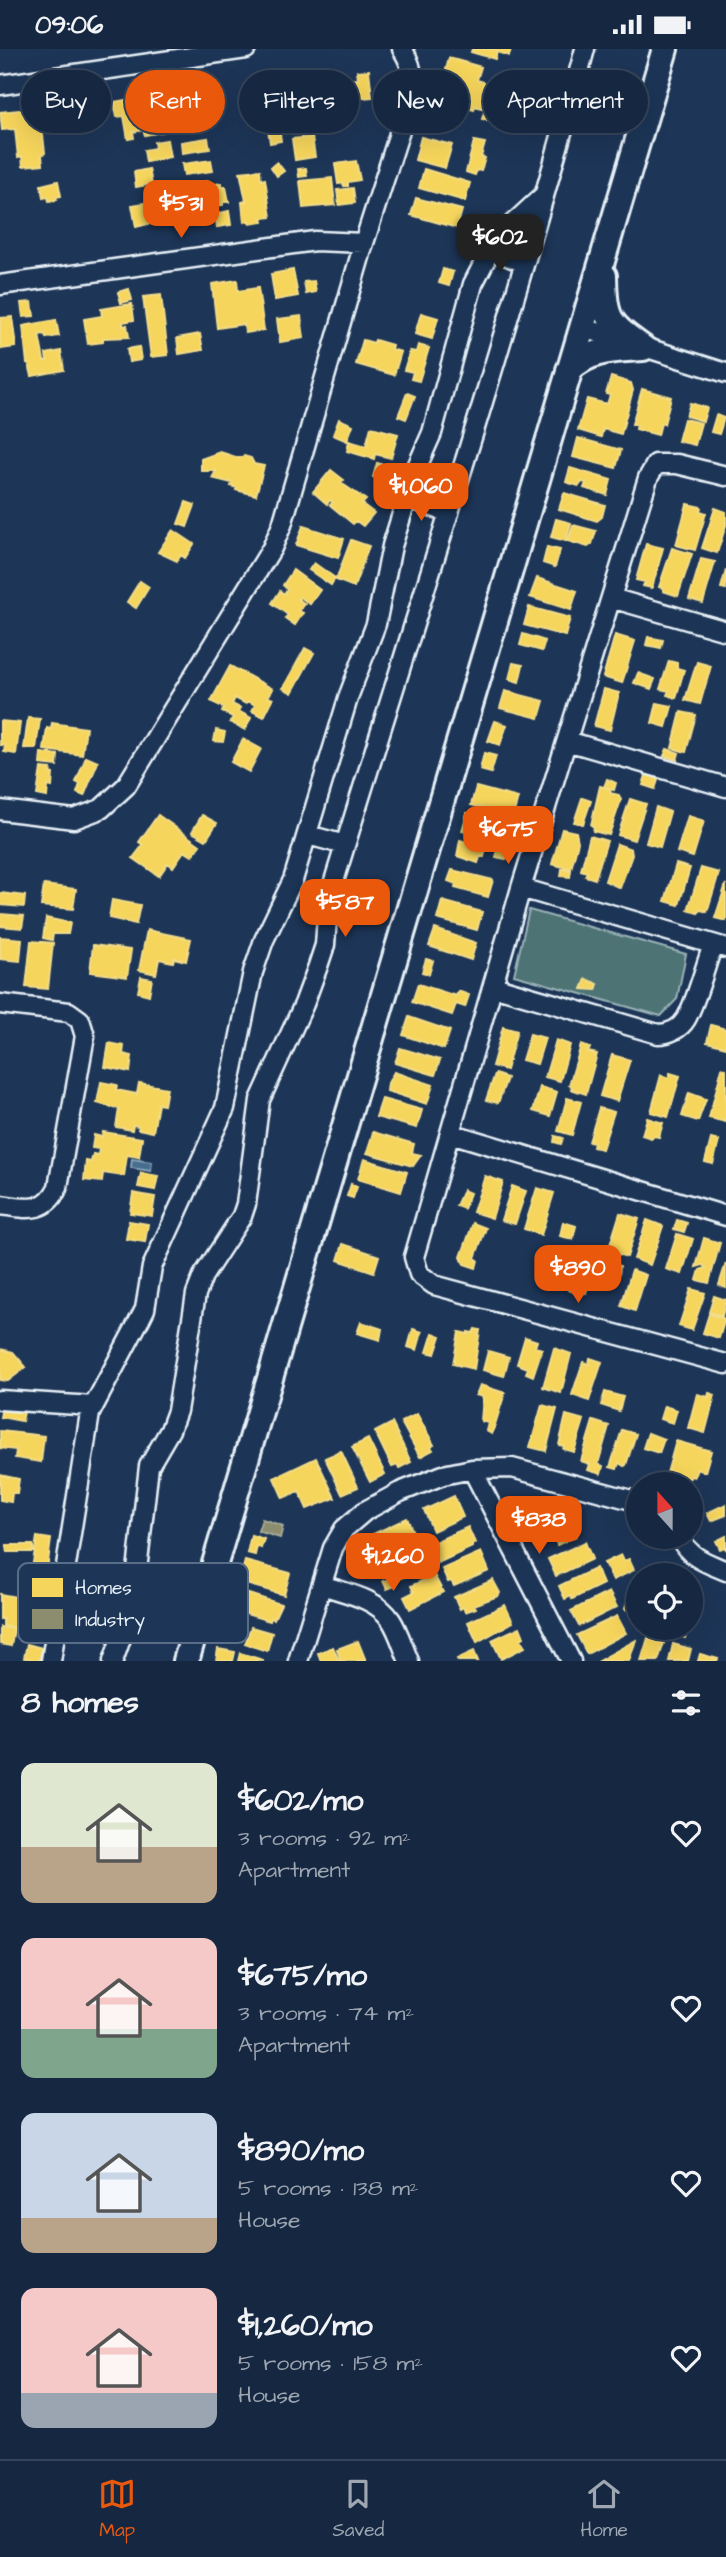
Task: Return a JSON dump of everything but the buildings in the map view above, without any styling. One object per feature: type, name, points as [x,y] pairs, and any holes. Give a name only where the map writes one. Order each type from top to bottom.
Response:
[{"type":"main road","points":[[215,1563],[665,49]]},
{"type":"main road","points":[[603,254],[607,314],[618,330],[643,348]]},
{"type":"main road","points":[[569,370],[592,353],[643,348]]},
{"type":"main road","points":[[186,1661],[191,1643]]},
{"type":"street","points":[[0,85],[246,49]]},
{"type":"street","points":[[0,810],[74,819],[101,809],[126,786],[272,548],[282,525],[364,243],[412,93],[411,61],[402,49]]},
{"type":"street","points":[[138,1563],[149,1466],[170,1430],[177,1411],[196,1294],[203,1276],[243,1216],[260,1100],[304,1004],[325,945],[328,903],[375,743],[401,671],[449,513],[585,49]]},
{"type":"street","points":[[66,1563],[87,1426],[93,1406],[145,1309],[152,1267],[225,1108],[253,972],[264,940],[293,880],[341,721],[376,624],[393,546],[416,469],[432,433],[473,284],[491,249],[506,230],[542,197]]},
{"type":"street","points":[[0,285],[315,241],[364,243]]},
{"type":"street","points":[[491,249],[524,263]]},
{"type":"street","points":[[581,327],[726,373]]},
{"type":"street","points":[[726,476],[677,464],[656,464],[648,478],[522,888],[414,1257],[419,1273],[434,1285],[726,1364]]},
{"type":"street","points":[[407,497],[449,513]]},
{"type":"street","points":[[611,599],[726,631]]},
{"type":"street","points":[[567,741],[726,787]]},
{"type":"street","points":[[308,835],[345,845]]},
{"type":"street","points":[[494,986],[665,1034],[673,1032],[686,1020],[719,946],[522,888]]},
{"type":"street","points":[[0,1004],[69,1012],[80,1020],[85,1036],[58,1187],[54,1196],[38,1208],[0,1205]]},
{"type":"street","points":[[450,1133],[726,1216]]},
{"type":"street","points":[[0,1401],[93,1406]]},
{"type":"street","points":[[298,1661],[333,1548],[344,1529],[365,1511],[400,1492],[443,1475],[472,1469],[512,1468],[626,1499]]},
{"type":"street","points":[[472,1469],[571,1661]]},
{"type":"street","points":[[686,1549],[695,1559],[726,1571]]},
{"type":"street","points":[[322,1585],[369,1601],[381,1608],[391,1619],[409,1661]]},
{"type":"street","points":[[51,1661],[54,1643]]},
{"type":"street","points":[[113,1661],[119,1643]]},
{"type":"green space","points":[[529,910],[686,954],[677,999],[661,1016],[514,975]]},
{"type":"water","points":[[132,1159],[152,1162],[151,1171],[131,1168]]}]
